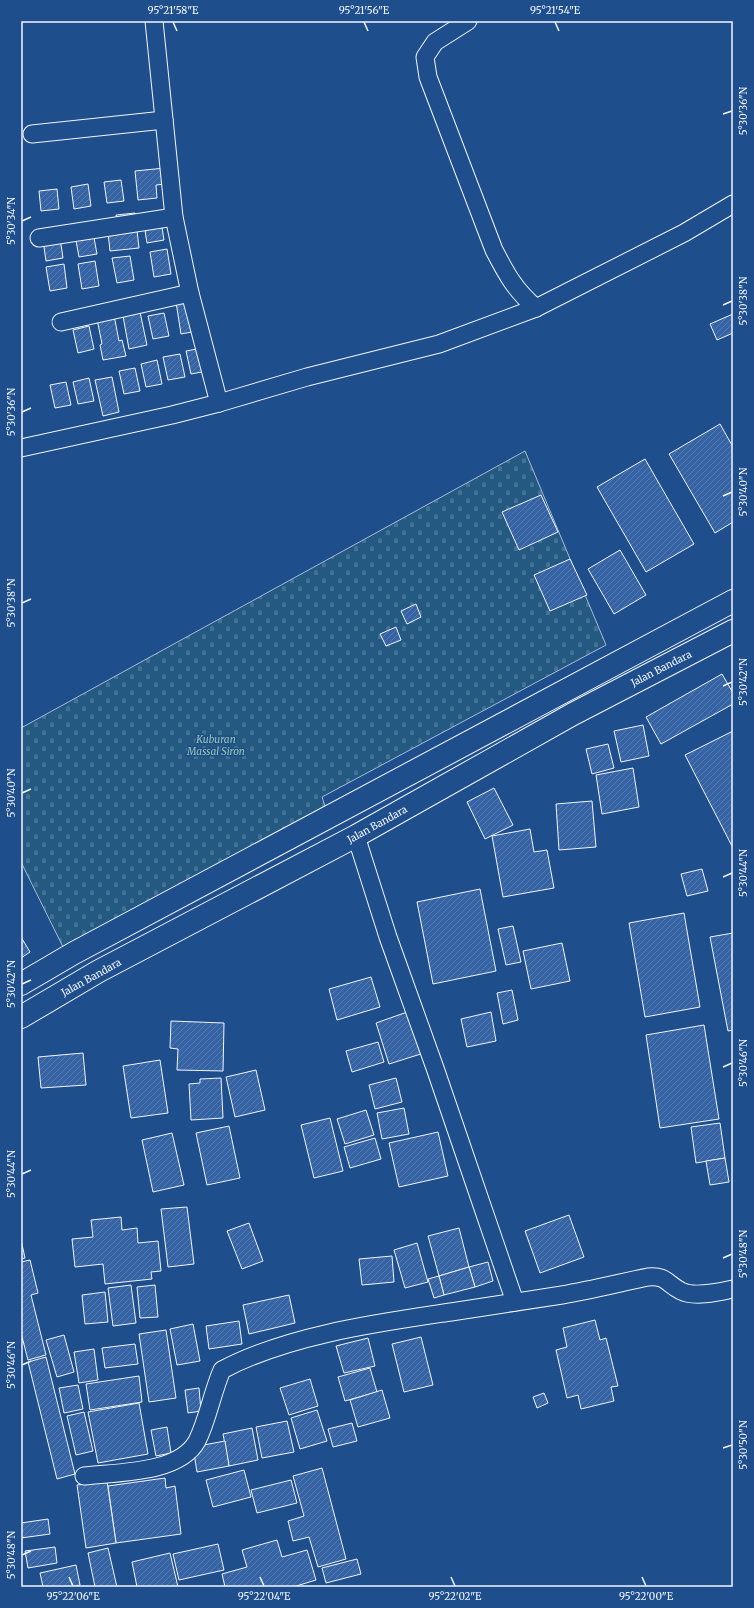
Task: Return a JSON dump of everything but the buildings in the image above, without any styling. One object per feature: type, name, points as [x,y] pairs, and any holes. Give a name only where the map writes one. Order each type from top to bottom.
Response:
[{"type":"highway","points":[[21,984],[88,945],[733,601]]},
{"type":"highway","name":"Jalan Bandara","points":[[21,1017],[100,971],[356,836],[573,714],[733,631]]},
{"type":"street","points":[[154,21],[174,217],[190,293],[219,403]]},
{"type":"street","points":[[468,21],[435,42],[425,57],[428,77],[494,250],[507,276],[522,296],[536,308]]},
{"type":"street","points":[[32,134],[164,120]]},
{"type":"street","points":[[21,448],[172,415],[308,377],[439,344],[536,308],[684,233],[733,204]]},
{"type":"street","points":[[39,238],[174,217]]},
{"type":"street","points":[[61,322],[190,293]]},
{"type":"street","points":[[356,836],[388,937],[514,1302]]},
{"type":"street","points":[[84,1476],[155,1468],[182,1457],[191,1450],[200,1434],[222,1370],[238,1361],[281,1346],[341,1331],[400,1320],[563,1294],[657,1276],[687,1294],[718,1292],[733,1289]]},
{"type":"green space","name":"Kuburan Massal Siron","points":[[525,451],[606,645],[322,797],[326,809],[64,949],[21,862],[21,728]]}]
